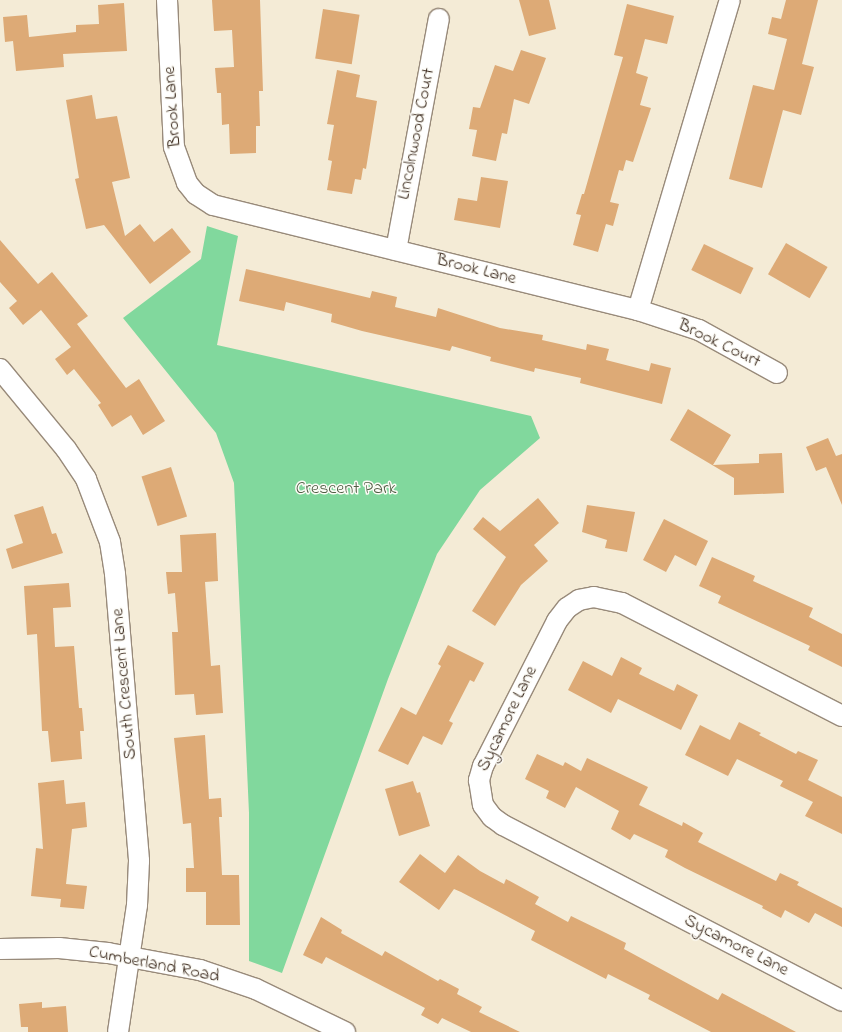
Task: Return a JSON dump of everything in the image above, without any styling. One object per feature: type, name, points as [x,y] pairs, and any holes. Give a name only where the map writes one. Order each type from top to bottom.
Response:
[{"type":"street","name":"Brook Lane","points":[[167,0],[174,147],[178,165],[196,194],[212,205],[638,310]]},
{"type":"street","points":[[638,310],[730,0]]},
{"type":"street","name":"Lincolnwood Court","points":[[396,250],[439,19]]},
{"type":"street","name":"Brook Court","points":[[638,310],[699,330],[777,373]]},
{"type":"street","name":"South Crescent Lane","points":[[0,369],[66,449],[86,479],[110,542],[116,574],[139,861],[137,905],[118,1032]]},
{"type":"street","name":"Sycamore Lane","points":[[842,716],[622,603],[594,597],[579,600],[567,608],[557,621],[483,766],[479,780],[483,805],[492,817],[503,825],[842,1001]]},
{"type":"street","name":"Cumberland Road","points":[[0,949],[59,948],[129,957],[200,970],[256,989],[345,1032]]},
{"type":"green space","name":"Crescent Park","points":[[207,226],[238,236],[217,345],[531,416],[540,438],[480,490],[437,554],[388,679],[282,973],[249,961],[249,813],[234,483],[216,433],[123,318],[201,259]]},
{"type":"building","points":[[212,0],[260,0],[263,91],[259,91],[260,126],[256,126],[256,153],[230,154],[229,124],[222,125],[221,93],[217,93],[215,68],[234,67],[232,30],[214,31]]},
{"type":"building","points":[[519,0],[549,0],[556,29],[529,36]]},
{"type":"building","points":[[786,0],[818,0],[802,64],[814,67],[801,115],[783,110],[762,188],[729,179],[753,85],[774,90],[787,39],[768,34],[772,17],[781,19]]},
{"type":"building","points":[[124,3],[127,51],[63,54],[64,67],[16,71],[13,41],[5,42],[3,17],[27,15],[29,37],[76,32],[76,25],[99,24],[98,5]]},
{"type":"building","points":[[627,4],[674,16],[667,44],[645,39],[636,73],[648,77],[640,105],[651,108],[633,162],[626,160],[623,171],[619,170],[610,202],[619,204],[613,226],[606,224],[598,252],[573,245],[581,215],[576,214],[582,194],[584,194],[623,57],[614,55]]},
{"type":"building","points":[[323,9],[360,15],[352,64],[315,58]]},
{"type":"building","points":[[521,50],[546,58],[529,104],[514,99],[507,134],[502,133],[496,161],[472,156],[477,130],[469,129],[473,107],[480,108],[495,65],[513,71]]},
{"type":"building","points":[[337,70],[360,75],[356,97],[377,101],[366,169],[363,168],[361,180],[355,179],[352,194],[327,190],[332,161],[328,160],[334,125],[327,124]]},
{"type":"building","points":[[92,95],[96,119],[117,116],[130,178],[112,182],[125,236],[140,224],[154,242],[172,228],[191,252],[150,284],[104,225],[86,229],[75,179],[79,178],[66,100]]},
{"type":"building","points":[[481,177],[508,181],[500,228],[454,220],[458,198],[477,201]]},
{"type":"building","points":[[0,240],[38,284],[52,272],[88,316],[77,324],[126,388],[139,379],[165,421],[143,435],[131,415],[112,427],[98,405],[101,403],[74,369],[67,375],[55,359],[71,347],[41,310],[23,325],[9,308],[17,301],[0,282]]},
{"type":"building","points":[[786,243],[828,267],[810,298],[768,274]]},
{"type":"building","points":[[704,244],[753,268],[741,294],[691,270]]},
{"type":"building","points":[[246,269],[370,298],[372,291],[397,297],[395,307],[436,317],[438,308],[500,328],[543,335],[542,340],[586,350],[587,344],[609,349],[606,360],[649,371],[651,363],[671,368],[662,404],[580,383],[581,378],[535,368],[534,372],[490,361],[491,357],[452,346],[450,351],[362,331],[331,322],[332,314],[286,302],[284,311],[239,301]]},
{"type":"building","points":[[688,409],[731,435],[713,465],[759,463],[759,454],[782,453],[784,493],[734,495],[734,478],[670,440]]},
{"type":"building","points":[[828,438],[836,456],[842,454],[842,505],[826,467],[816,471],[806,447]]},
{"type":"building","points":[[171,467],[187,516],[158,526],[142,477]]},
{"type":"building","points":[[538,498],[559,523],[534,545],[548,561],[521,585],[495,626],[472,611],[506,557],[473,529],[483,517],[500,531]]},
{"type":"building","points":[[587,505],[635,512],[627,552],[605,548],[607,540],[582,532]]},
{"type":"building","points":[[43,506],[52,534],[56,533],[63,553],[12,569],[6,549],[23,543],[14,515]]},
{"type":"building","points":[[664,519],[708,541],[696,566],[675,555],[666,572],[643,560]]},
{"type":"building","points":[[216,533],[218,581],[205,582],[211,666],[220,665],[223,713],[196,715],[194,694],[175,695],[172,632],[178,632],[175,593],[168,594],[166,572],[182,572],[180,535]]},
{"type":"building","points":[[712,557],[755,576],[753,581],[813,608],[809,617],[842,634],[842,667],[808,650],[810,646],[718,603],[721,596],[699,586]]},
{"type":"building","points":[[69,583],[71,607],[53,608],[55,647],[74,646],[79,708],[82,708],[84,731],[80,731],[82,759],[51,762],[48,731],[42,731],[37,634],[27,635],[24,586]]},
{"type":"building","points":[[448,645],[484,663],[474,682],[470,680],[449,721],[453,723],[442,745],[423,736],[408,765],[378,751],[401,707],[416,715],[441,666],[438,664]]},
{"type":"building","points":[[621,657],[642,668],[639,674],[674,691],[677,684],[698,695],[681,730],[618,699],[611,713],[568,690],[583,661],[612,676]]},
{"type":"building","points":[[739,722],[761,733],[759,735],[796,754],[798,751],[818,760],[808,780],[842,797],[842,834],[805,816],[813,802],[780,786],[783,781],[737,759],[728,776],[685,755],[700,725],[730,740]]},
{"type":"building","points":[[205,735],[209,799],[221,798],[222,817],[219,817],[222,875],[239,875],[240,925],[206,925],[206,892],[186,892],[186,868],[194,868],[191,823],[183,824],[174,738]]},
{"type":"building","points":[[537,754],[563,766],[565,762],[581,771],[587,758],[648,787],[639,805],[682,826],[683,822],[703,833],[698,842],[776,881],[780,873],[799,882],[797,885],[842,908],[842,927],[815,913],[809,923],[785,910],[781,918],[762,908],[763,906],[665,857],[668,850],[634,834],[630,840],[611,829],[619,811],[576,787],[565,808],[546,798],[549,791],[525,779]]},
{"type":"building","points":[[64,780],[66,804],[85,802],[87,827],[72,829],[66,884],[87,886],[84,909],[60,907],[61,899],[31,896],[36,848],[43,849],[38,783]]},
{"type":"building","points":[[413,781],[417,793],[420,792],[430,826],[399,836],[385,789]]},
{"type":"building","points":[[420,854],[445,873],[458,855],[480,871],[504,884],[506,879],[539,897],[535,904],[568,922],[571,916],[626,943],[624,949],[718,1000],[722,993],[796,1032],[711,1032],[648,999],[650,995],[608,974],[606,979],[531,940],[535,931],[461,892],[454,889],[439,910],[399,882]]},
{"type":"building","points":[[321,917],[342,930],[341,933],[382,956],[385,951],[438,981],[440,979],[459,989],[457,994],[482,1007],[479,1012],[520,1032],[471,1032],[442,1018],[438,1024],[421,1015],[425,1008],[326,957],[322,964],[303,955]]},
{"type":"building","points":[[42,1002],[42,1008],[66,1006],[68,1032],[28,1032],[28,1027],[21,1027],[19,1004]]}]
